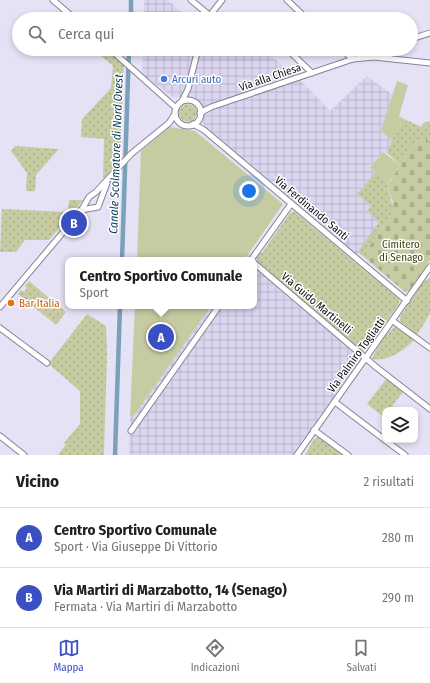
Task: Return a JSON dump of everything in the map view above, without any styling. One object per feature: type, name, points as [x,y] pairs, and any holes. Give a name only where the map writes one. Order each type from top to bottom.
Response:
[{"type":"street","points":[[53,0],[67,12]]},
{"type":"street","points":[[191,0],[203,12]]},
{"type":"street","points":[[212,12],[222,0]]},
{"type":"street","points":[[287,0],[300,12]]},
{"type":"street","points":[[418,37],[430,33]]},
{"type":"street","points":[[118,56],[164,96],[175,111],[179,122]]},
{"type":"street","points":[[88,205],[87,199],[92,196],[131,154],[169,123],[188,89],[196,56]]},
{"type":"street","points":[[294,56],[312,73]]},
{"type":"street","points":[[349,56],[353,60]]},
{"type":"street","points":[[363,58],[368,56]]},
{"type":"street","name":"Via alla Chiesa","points":[[199,116],[211,107],[353,60],[363,58],[389,58],[430,63]]},
{"type":"street","points":[[169,123],[179,122],[186,125],[193,124],[199,116],[199,107],[192,101],[188,89]]},
{"type":"street","points":[[164,96],[181,102],[192,101]]},
{"type":"street","name":"Via alla Chiesa","points":[[199,107],[211,107]]},
{"type":"street","name":"Via Ferdinando Santi","points":[[199,116],[204,130]]},
{"type":"street","name":"Via Ferdinando Santi","points":[[193,124],[204,130],[407,301]]},
{"type":"street","points":[[88,205],[97,208],[109,178]]},
{"type":"street","points":[[92,196],[97,197],[99,200]]},
{"type":"street","points":[[253,257],[291,204]]},
{"type":"street","points":[[0,307],[81,211],[88,205]]},
{"type":"street","name":"Via Guido Martinelli","points":[[257,266],[366,358],[430,409]]},
{"type":"street","name":"Via Palmiro Togliatti","points":[[297,455],[429,269]]},
{"type":"street","points":[[131,431],[217,309]]},
{"type":"street","points":[[393,321],[430,348]]},
{"type":"street","points":[[0,328],[47,364]]},
{"type":"street","points":[[335,402],[382,438]]},
{"type":"street","points":[[314,430],[348,455]]},
{"type":"street","points":[[0,436],[24,455]]},
{"type":"street","points":[[389,443],[405,455]]},
{"type":"shaded area","points":[[144,0],[168,0],[181,12],[144,12]]},
{"type":"shaded area","points":[[143,56],[271,56],[300,80],[330,111],[367,76],[393,95],[381,131],[392,140],[387,153],[383,152],[370,166],[376,172],[357,194],[371,206],[379,222],[357,255],[204,126],[198,102],[188,97],[173,97],[142,74]]},
{"type":"shaded area","points":[[248,253],[253,257],[246,257]]},
{"type":"shaded area","points":[[257,261],[366,354],[295,455],[129,455],[130,416],[133,417],[209,309],[257,309]]},
{"type":"green space","points":[[101,56],[114,56],[124,65],[120,161],[105,178],[103,178],[104,139],[81,137],[82,119],[111,88],[113,66]]},
{"type":"green space","points":[[397,81],[408,85],[399,116],[404,119],[392,140],[381,131]]},
{"type":"green space","points":[[188,104],[194,107],[197,113],[194,119],[188,122],[182,119],[179,113],[182,107]]},
{"type":"green space","points":[[404,119],[422,127],[423,123],[430,121],[430,146],[410,149],[400,165],[387,153],[392,140]]},
{"type":"green space","points":[[170,127],[195,131],[283,204],[246,257],[137,257],[141,151]]},
{"type":"green space","name":"Cimitero di Senago","points":[[427,139],[430,146],[430,260],[410,291],[405,292],[363,256],[394,210],[391,208],[393,202],[387,186],[410,149],[409,143]]},
{"type":"green space","points":[[15,146],[59,149],[36,175],[35,191],[26,191],[27,173],[11,151]]},
{"type":"green space","points":[[383,152],[400,165],[388,183],[370,167]]},
{"type":"green space","points":[[376,172],[388,183],[387,186],[394,210],[363,256],[358,252],[379,222],[367,211],[371,206],[357,194]]},
{"type":"green space","points":[[69,200],[83,200],[49,240],[25,240],[16,252],[0,252],[2,209],[68,212]]},
{"type":"green space","points":[[294,211],[399,299],[399,304],[366,350],[362,351],[257,261],[258,253],[262,253],[290,213]]},
{"type":"green space","points":[[430,278],[430,314],[417,335],[400,321],[400,317],[423,282]]},
{"type":"green space","points":[[29,281],[66,312],[56,325],[18,294],[21,290],[24,292],[27,288],[25,286]]},
{"type":"green space","points":[[135,309],[209,309],[133,417],[130,416]]},
{"type":"green space","points":[[87,314],[106,326],[107,354],[104,455],[58,455],[66,444],[64,443],[80,424],[80,391],[49,363]]},
{"type":"green space","points":[[397,326],[415,339],[406,348],[395,355],[384,359],[372,359],[390,331]]},
{"type":"green space","points":[[386,379],[403,392],[392,406],[393,407],[382,407],[382,416],[367,404]]},
{"type":"green space","points":[[319,437],[343,455],[305,455],[314,439]]},
{"type":"waterway","name":"Canale Scolmatore di Nord Ovest","points":[[131,0],[131,12]]},
{"type":"waterway","name":"Canale Scolmatore di Nord Ovest","points":[[122,257],[129,56]]},
{"type":"waterway","name":"Canale Scolmatore di Nord Ovest","points":[[115,455],[120,309]]},
{"type":"place","name":"Arcuri auto","points":[[164,79]]},
{"type":"place","name":"Via Martiri di Marzabotto, 14 (Senago)","points":[[74,223]]},
{"type":"place","name":"Bar Italia","points":[[11,303]]},
{"type":"place","name":"Centro Sportivo Comunale","points":[[161,337]]}]
